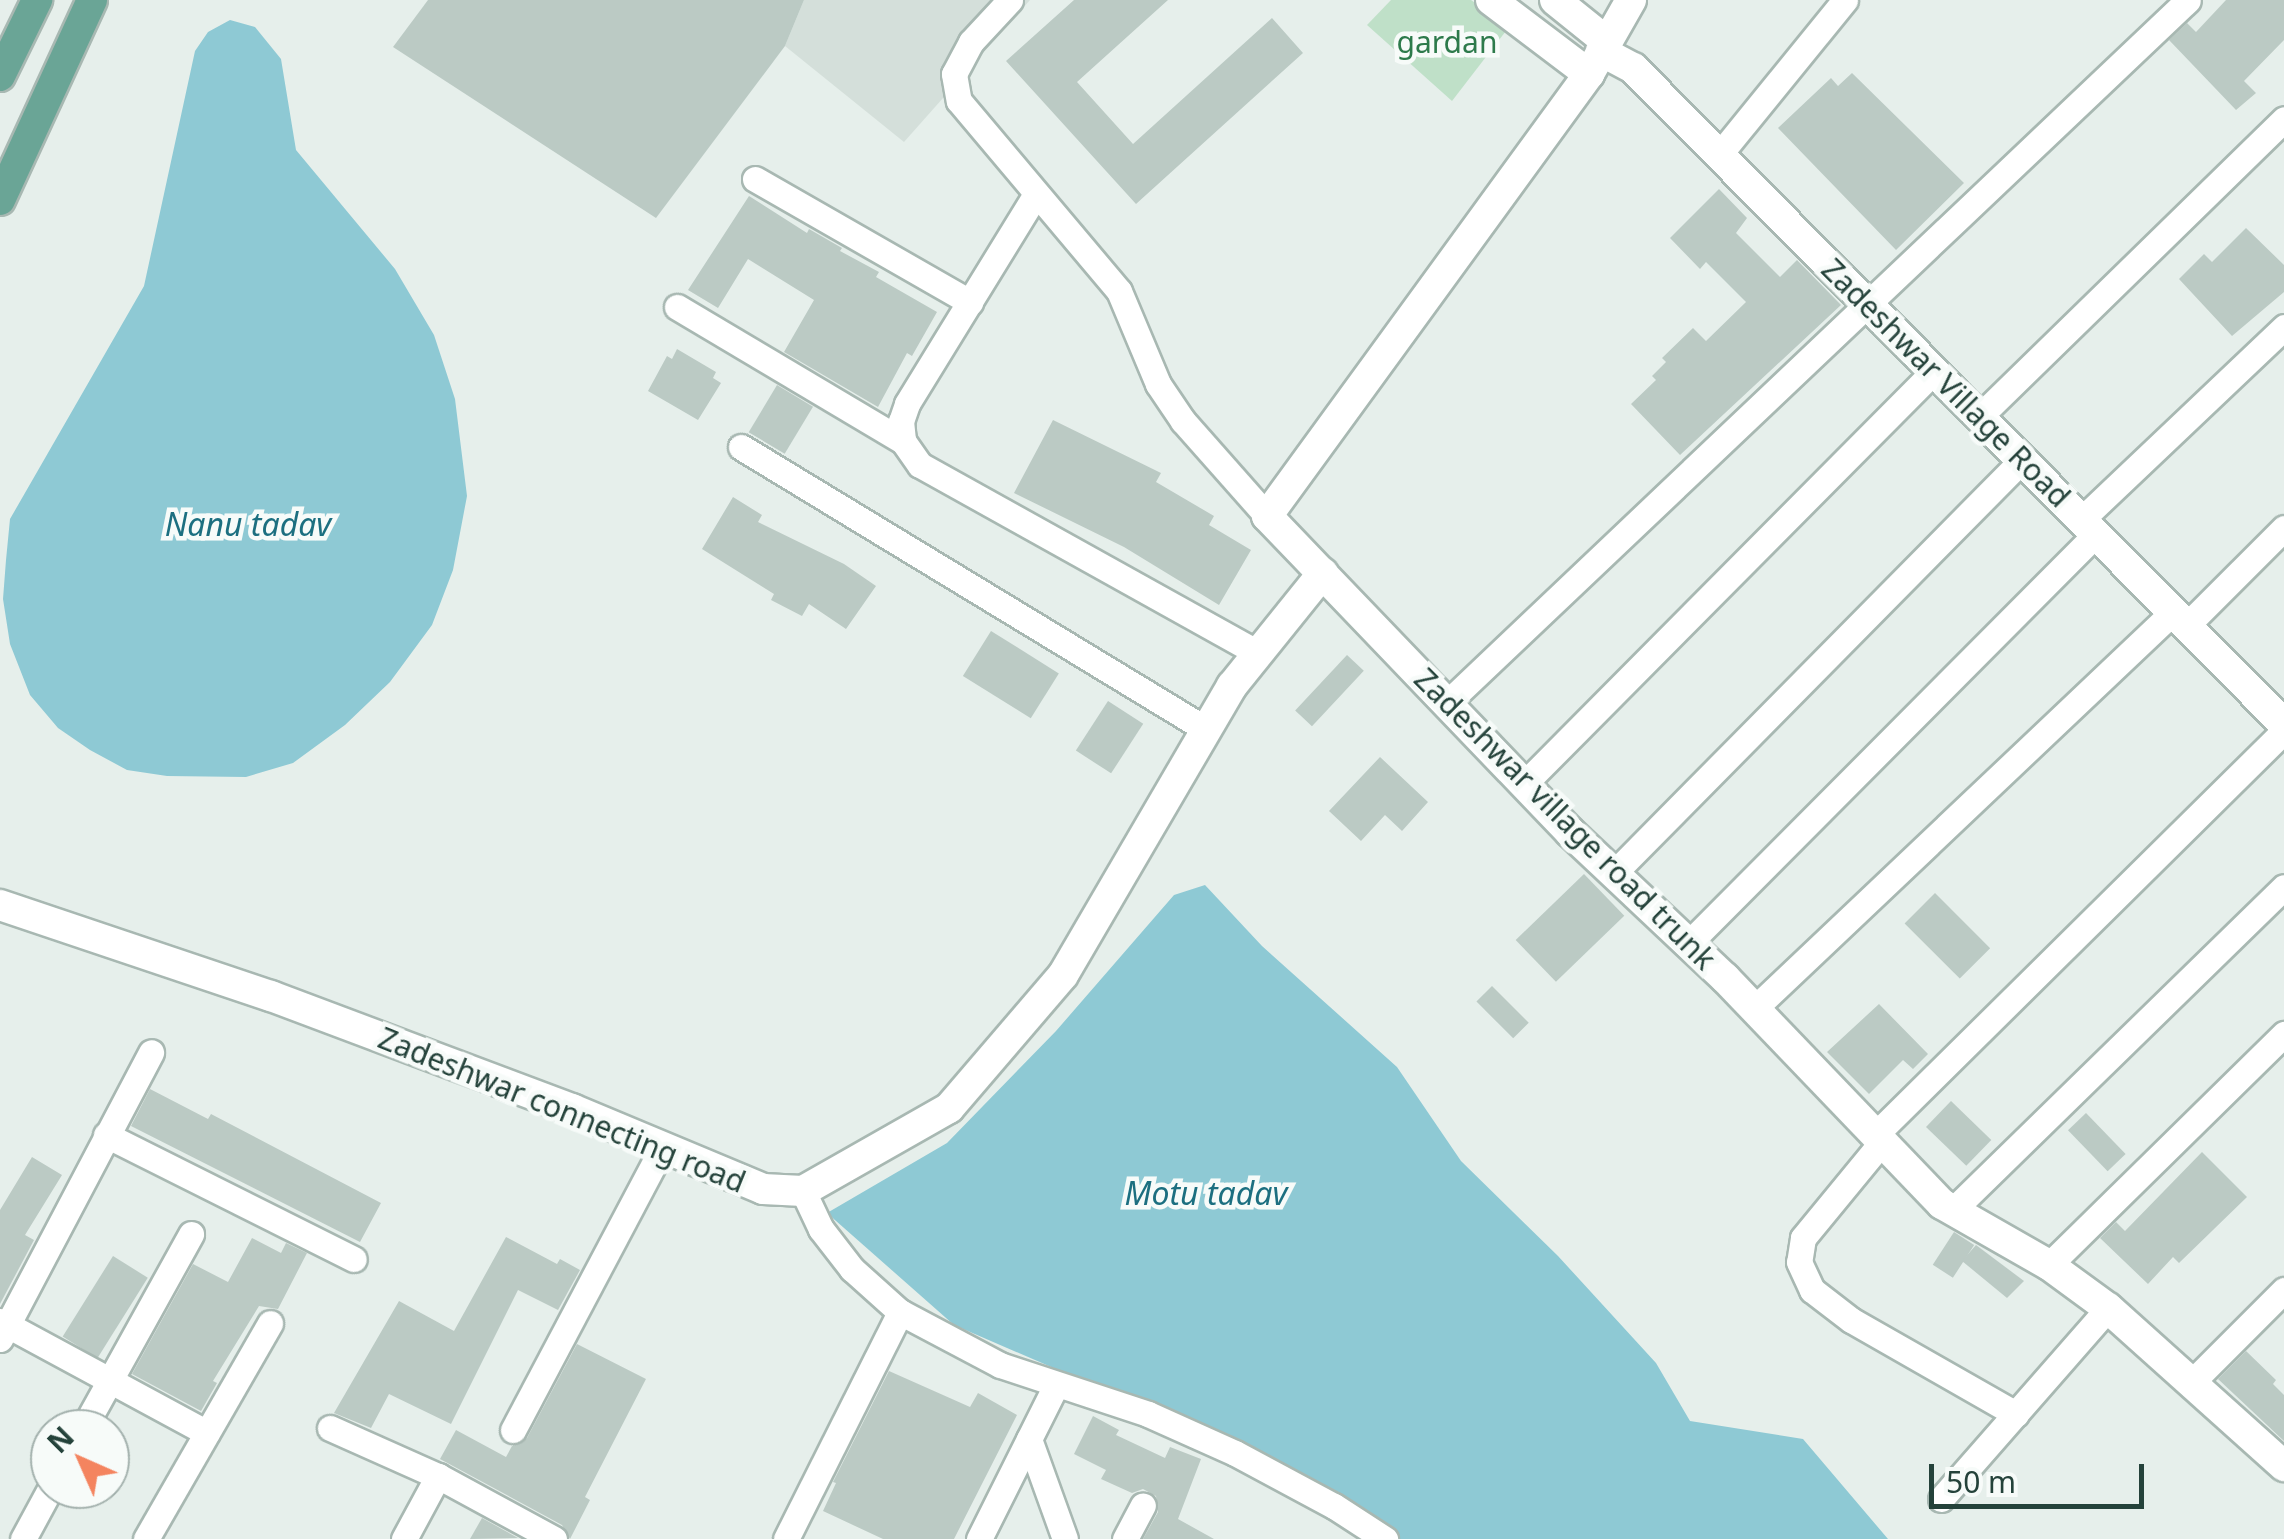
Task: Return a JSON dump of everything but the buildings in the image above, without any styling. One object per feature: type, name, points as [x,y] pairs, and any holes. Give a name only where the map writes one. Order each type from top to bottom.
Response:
[{"type":"main road","points":[[0,76],[38,0]]},
{"type":"main road","points":[[0,200],[92,0]]},
{"type":"street","points":[[1010,0],[971,42],[954,74],[959,101],[1119,291],[1158,384],[1183,421],[1268,516],[1598,55],[1631,0]]},
{"type":"street","name":"Zadeshwar Village Road","points":[[1491,0],[1598,55],[1633,68],[2180,618],[2284,728]]},
{"type":"street","points":[[1555,0],[1598,55]]},
{"type":"street","points":[[1719,155],[1845,0]]},
{"type":"street","points":[[1447,703],[1870,306],[2188,0]]},
{"type":"street","points":[[1980,416],[2284,119]]},
{"type":"street","points":[[755,179],[970,302]]},
{"type":"street","points":[[904,442],[902,421],[907,404],[1036,194]]},
{"type":"street","points":[[677,307],[904,442],[920,465],[1258,653]]},
{"type":"street","points":[[1688,944],[2284,328]]},
{"type":"street","points":[[1524,784],[1934,370]]},
{"type":"street","points":[[741,447],[1207,730]]},
{"type":"street","points":[[1614,873],[2023,459]]},
{"type":"street","name":"Zadeshwar village road trunk","points":[[1268,516],[1524,784],[1754,1009],[1877,1139],[1953,1210],[2049,1264],[2108,1308],[2284,1466]]},
{"type":"street","points":[[1754,1009],[2180,618],[2284,528]]},
{"type":"street","points":[[1322,573],[1258,653],[1207,730],[1063,975],[948,1108],[803,1191],[821,1228],[852,1269],[900,1312],[1000,1365],[1148,1414],[1235,1452],[1385,1539]]},
{"type":"street","points":[[2016,1414],[1851,1320],[1812,1290],[1799,1262],[1802,1238],[1877,1139],[2284,728]]},
{"type":"street","points":[[1953,1210],[2284,887]]},
{"type":"street","name":"Zadeshwar connecting road","points":[[0,905],[272,996],[763,1189],[803,1191]]},
{"type":"street","points":[[2049,1264],[2284,1034]]},
{"type":"street","points":[[150,1052],[3,1328],[111,1379],[207,1433]]},
{"type":"street","points":[[106,1135],[354,1259]]},
{"type":"street","points":[[514,1430],[663,1148]]},
{"type":"street","points":[[95,1409],[191,1234]]},
{"type":"street","points":[[2190,1384],[2284,1290]]},
{"type":"street","points":[[1941,1499],[2108,1308]]},
{"type":"street","points":[[786,1539],[900,1312]]},
{"type":"street","points":[[146,1539],[270,1323]]},
{"type":"street","points":[[978,1539],[1056,1386]]},
{"type":"street","points":[[330,1428],[438,1476],[554,1539]]},
{"type":"street","points":[[1029,1439],[1066,1539]]},
{"type":"street","points":[[404,1539],[438,1476]]},
{"type":"street","points":[[1125,1539],[1142,1505]]},
{"type":"street","points":[[22,1539],[39,1509]]},
{"type":"shaded area","points":[[804,0],[1030,0],[904,142],[785,46]]},
{"type":"green space","name":"gardan","points":[[1391,0],[1471,0],[1509,27],[1452,101],[1367,25]]},
{"type":"water","name":"Nanu tadav","points":[[230,20],[255,27],[281,59],[296,150],[395,269],[434,335],[455,399],[467,496],[453,570],[432,625],[390,682],[345,725],[293,763],[246,777],[167,776],[127,770],[90,750],[58,728],[30,695],[10,644],[3,599],[6,560],[10,519],[144,286],[195,51],[208,32]]},
{"type":"water","name":"Motu tadav","points":[[1205,885],[1262,946],[1397,1067],[1461,1161],[1558,1256],[1656,1363],[1690,1421],[1803,1439],[1888,1539],[1396,1539],[1190,1427],[954,1325],[827,1213],[947,1143],[1056,1031],[1174,895]]}]
